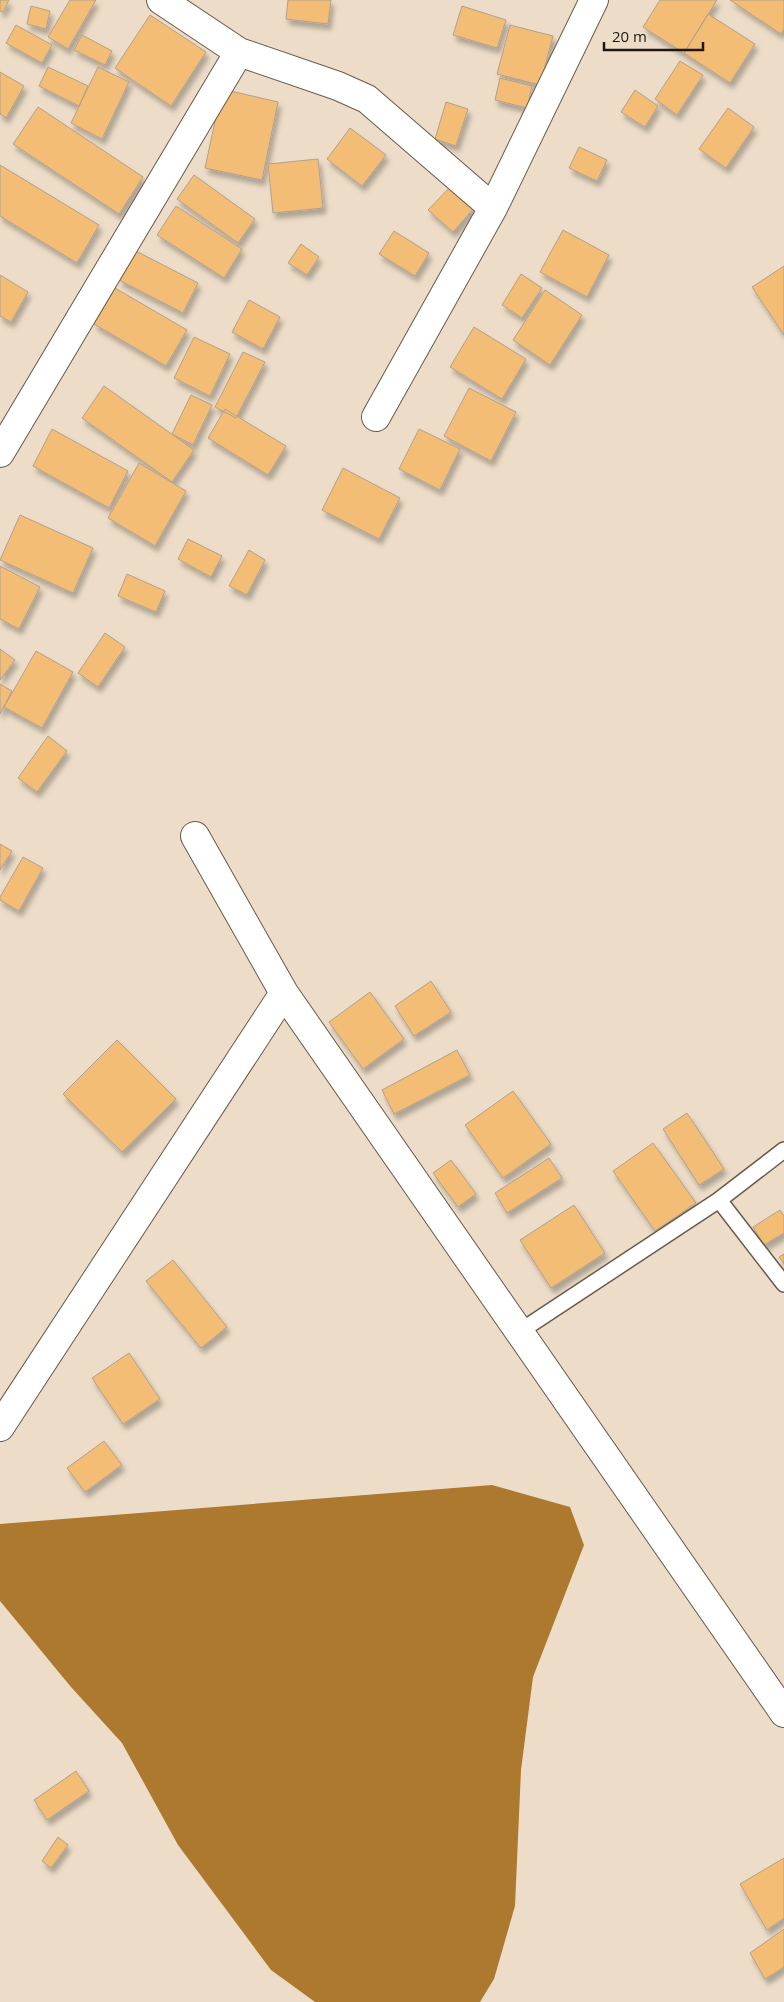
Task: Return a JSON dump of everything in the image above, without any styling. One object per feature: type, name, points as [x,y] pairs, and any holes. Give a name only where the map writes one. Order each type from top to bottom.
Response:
[{"type":"street","points":[[161,0],[239,52],[338,86],[367,99],[492,208]]},
{"type":"street","points":[[376,417],[492,208],[594,0]]},
{"type":"street","points":[[0,453],[239,52]]},
{"type":"street","points":[[195,836],[284,992],[784,1713]]},
{"type":"street","points":[[0,1426],[284,992]]},
{"type":"lane","points":[[519,1332],[719,1200],[784,1150]]},
{"type":"lane","points":[[719,1200],[784,1284]]},
{"type":"shaded area","points":[[492,1485],[570,1507],[584,1545],[533,1677],[521,1770],[515,1906],[494,1979],[480,2002],[315,2002],[271,1970],[178,1845],[122,1743],[71,1687],[0,1601],[0,1524]]},
{"type":"building","points":[[0,0],[9,0],[3,12],[0,11]]},
{"type":"building","points":[[70,0],[96,0],[68,49],[48,37]]},
{"type":"building","points":[[288,0],[331,0],[328,24],[286,19]]},
{"type":"building","points":[[660,0],[717,0],[684,53],[643,27]]},
{"type":"building","points":[[730,0],[784,0],[784,29],[781,34]]},
{"type":"building","points":[[31,6],[50,11],[46,29],[27,24]]},
{"type":"building","points":[[462,6],[506,20],[497,48],[453,35]]},
{"type":"building","points":[[708,14],[755,44],[730,83],[684,53]]},
{"type":"building","points":[[150,15],[206,52],[171,106],[115,68]]},
{"type":"building","points":[[16,25],[52,45],[42,63],[6,43]]},
{"type":"building","points":[[510,25],[553,36],[540,85],[497,74]]},
{"type":"building","points":[[82,35],[112,51],[105,65],[74,50]]},
{"type":"building","points":[[680,61],[703,75],[677,115],[655,99]]},
{"type":"building","points":[[48,67],[88,86],[79,106],[39,86]]},
{"type":"building","points":[[98,67],[129,82],[102,139],[71,123]]},
{"type":"building","points":[[0,72],[24,86],[6,118],[0,114]]},
{"type":"building","points":[[500,78],[532,86],[527,108],[495,100]]},
{"type":"building","points":[[222,89],[278,102],[262,180],[205,168]]},
{"type":"building","points":[[635,90],[658,106],[645,127],[621,112]]},
{"type":"building","points":[[446,102],[468,109],[456,146],[435,139]]},
{"type":"building","points":[[38,107],[143,177],[119,214],[13,144]]},
{"type":"building","points":[[728,108],[754,127],[726,168],[699,149]]},
{"type":"building","points":[[350,128],[386,155],[362,186],[327,159]]},
{"type":"building","points":[[579,147],[607,160],[597,181],[569,168]]},
{"type":"building","points":[[318,159],[323,208],[273,213],[268,164]]},
{"type":"building","points":[[0,165],[99,225],[77,263],[0,216]]},
{"type":"building","points":[[194,175],[255,219],[238,243],[177,199]]},
{"type":"building","points":[[450,187],[474,208],[453,232],[428,210]]},
{"type":"building","points":[[176,206],[242,249],[224,278],[157,235]]},
{"type":"building","points":[[563,230],[609,255],[587,297],[540,272]]},
{"type":"building","points":[[394,231],[429,253],[415,276],[379,254]]},
{"type":"building","points":[[301,244],[319,257],[307,275],[288,263]]},
{"type":"building","points":[[134,250],[198,283],[183,313],[119,280]]},
{"type":"building","points":[[784,266],[784,335],[752,287]]},
{"type":"building","points":[[521,274],[542,288],[522,318],[502,305]]},
{"type":"building","points":[[0,275],[28,292],[11,322],[0,316]]},
{"type":"building","points":[[115,288],[187,330],[166,366],[94,324]]},
{"type":"building","points":[[545,290],[582,315],[550,365],[513,340]]},
{"type":"building","points":[[249,300],[280,317],[263,349],[232,332]]},
{"type":"building","points":[[474,327],[526,359],[502,399],[450,367]]},
{"type":"building","points":[[194,337],[230,354],[210,396],[174,378]]},
{"type":"building","points":[[243,352],[265,362],[236,418],[215,407]]},
{"type":"building","points":[[104,386],[194,450],[172,482],[82,418]]},
{"type":"building","points":[[469,388],[516,412],[491,461],[444,436]]},
{"type":"building","points":[[191,395],[212,405],[193,445],[172,434]]},
{"type":"building","points":[[225,409],[286,446],[268,475],[208,438]]},
{"type":"building","points":[[52,429],[128,471],[109,508],[33,466]]},
{"type":"building","points":[[419,429],[460,449],[440,490],[399,469]]},
{"type":"building","points":[[139,463],[186,491],[155,546],[108,518]]},
{"type":"building","points":[[343,468],[400,498],[379,539],[322,510]]},
{"type":"building","points":[[20,515],[93,548],[73,593],[0,560]]},
{"type":"building","points":[[188,539],[222,556],[211,577],[178,559]]},
{"type":"building","points":[[249,550],[265,560],[247,595],[229,586]]},
{"type":"building","points":[[0,566],[40,587],[19,629],[0,619]]},
{"type":"building","points":[[127,574],[165,591],[156,612],[118,596]]},
{"type":"building","points":[[105,633],[125,647],[98,687],[78,673]]},
{"type":"building","points":[[0,649],[15,660],[0,680]]},
{"type":"building","points":[[36,651],[73,672],[42,728],[4,707]]},
{"type":"building","points":[[0,684],[12,691],[0,714]]},
{"type":"building","points":[[48,736],[67,751],[37,792],[18,778]]},
{"type":"building","points":[[0,844],[12,851],[0,870]]},
{"type":"building","points":[[23,857],[43,868],[19,911],[0,900],[0,897]]},
{"type":"building","points":[[431,981],[451,1012],[414,1036],[395,1006]]},
{"type":"building","points":[[370,992],[404,1039],[363,1069],[329,1022]]},
{"type":"building","points":[[117,1040],[176,1099],[122,1152],[63,1094]]},
{"type":"building","points":[[457,1050],[470,1075],[394,1114],[382,1090]]},
{"type":"building","points":[[513,1091],[551,1144],[503,1178],[465,1125]]},
{"type":"building","points":[[687,1113],[724,1169],[699,1185],[663,1129]]},
{"type":"building","points":[[653,1143],[696,1203],[655,1231],[613,1171]]},
{"type":"building","points":[[549,1158],[562,1178],[507,1213],[495,1193]]},
{"type":"building","points":[[451,1160],[476,1194],[458,1207],[433,1173]]},
{"type":"building","points":[[574,1205],[605,1253],[551,1288],[520,1240]]},
{"type":"building","points":[[780,1210],[784,1216],[784,1233],[764,1245],[753,1227]]},
{"type":"building","points":[[784,1254],[784,1264],[779,1257]]},
{"type":"building","points":[[173,1260],[227,1327],[201,1348],[146,1281]]},
{"type":"building","points":[[129,1353],[160,1399],[123,1424],[92,1378]]},
{"type":"building","points":[[104,1441],[122,1465],[85,1492],[67,1468]]},
{"type":"building","points":[[76,1771],[89,1791],[47,1820],[34,1800]]},
{"type":"building","points":[[58,1837],[68,1845],[51,1868],[42,1861]]},
{"type":"building","points":[[784,1858],[784,1918],[767,1930],[740,1884]]},
{"type":"building","points":[[784,1929],[784,1967],[765,1979],[750,1953]]}]
